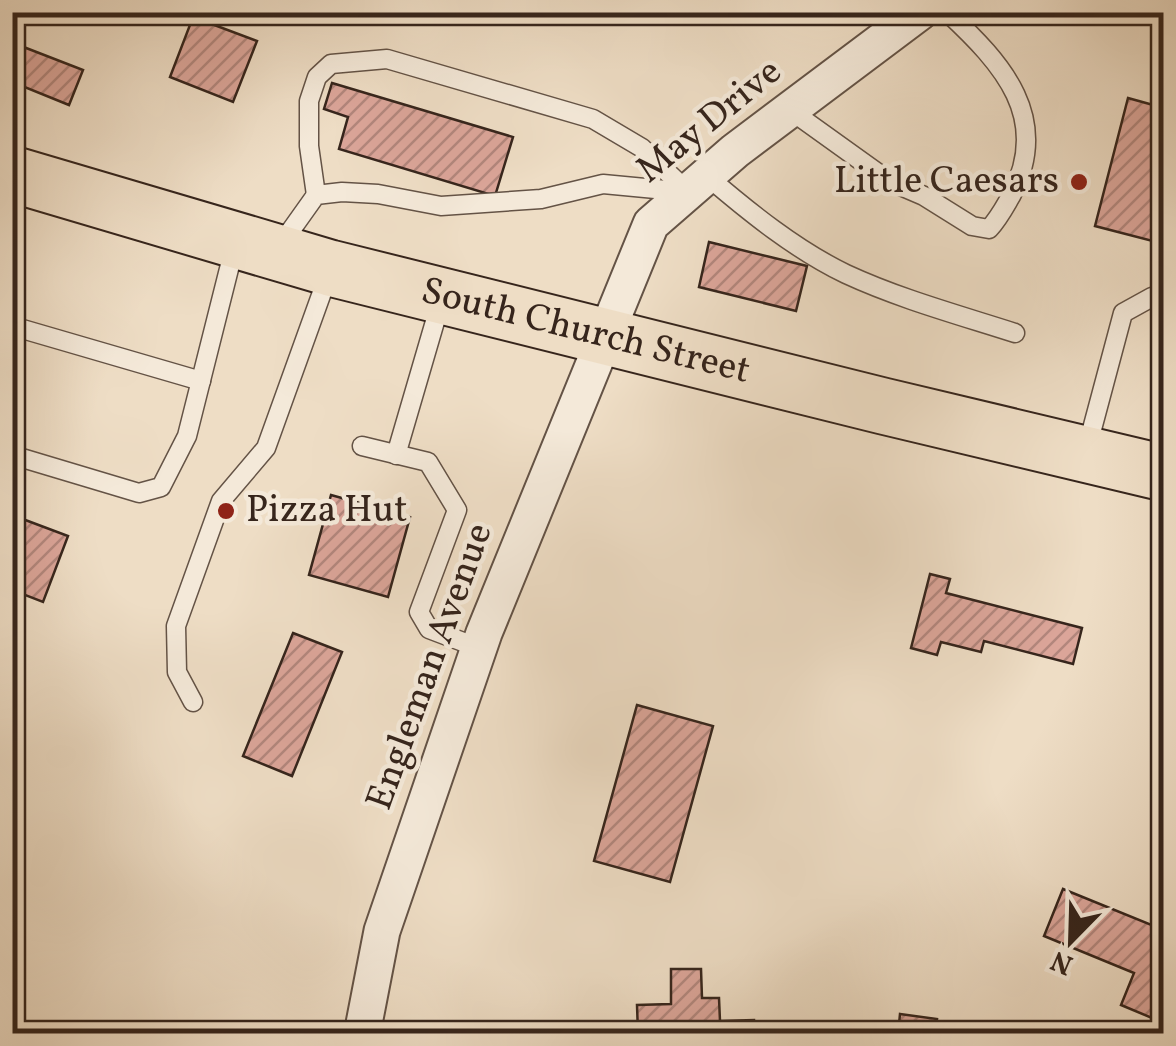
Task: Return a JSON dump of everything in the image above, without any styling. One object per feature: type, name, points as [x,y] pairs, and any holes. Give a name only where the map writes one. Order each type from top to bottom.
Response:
[{"type":"main road","name":"South Church Street","points":[[12,174],[330,268],[1164,473]]},
{"type":"street","name":"May Drive","points":[[603,336],[652,224],[790,110],[920,12]]},
{"type":"street","name":"Engleman Avenue","points":[[362,1034],[382,932],[479,648],[603,336]]},
{"type":"lane","points":[[790,110],[888,181],[924,196],[972,226],[989,228],[1000,218],[1021,177],[1028,143],[1026,129],[1020,100],[978,42],[947,12]]},
{"type":"lane","points":[[316,194],[308,100],[316,77],[331,64],[386,59],[593,120],[844,273],[1015,333]]},
{"type":"lane","points":[[12,455],[139,494],[161,488],[187,436],[201,381],[256,246],[316,194],[378,194],[441,206],[540,199],[602,184],[698,184]]},
{"type":"lane","points":[[193,702],[178,672],[176,626],[220,500],[266,448],[330,268]]},
{"type":"lane","points":[[396,454],[443,296]]},
{"type":"lane","points":[[1085,455],[1123,313],[1152,298],[1164,300]]},
{"type":"lane","points":[[12,326],[201,381]]},
{"type":"lane","points":[[362,446],[428,462],[456,510],[419,612],[429,629],[479,648]]},
{"type":"building","points":[[609,12],[745,12],[745,17]]},
{"type":"building","points":[[193,17],[257,41],[233,102],[170,77]]},
{"type":"building","points":[[21,46],[83,70],[69,105],[12,82],[12,66]]},
{"type":"building","points":[[332,83],[513,137],[495,196],[339,149],[348,117],[324,109]]},
{"type":"building","points":[[1128,98],[1164,108],[1164,244],[1095,226]]},
{"type":"building","points":[[709,242],[807,266],[796,311],[699,287]]},
{"type":"building","points":[[331,495],[410,517],[388,597],[309,575]]},
{"type":"building","points":[[12,515],[68,536],[43,602],[12,590]]},
{"type":"building","points":[[930,574],[950,579],[946,593],[1082,628],[1073,664],[984,641],[981,652],[941,642],[937,655],[911,648]]},
{"type":"building","points":[[293,633],[342,652],[292,776],[243,756]]},
{"type":"building","points":[[637,705],[713,726],[670,882],[594,861]]},
{"type":"building","points":[[1063,889],[1164,930],[1164,1023],[1121,1005],[1134,973],[1044,936]]},
{"type":"building","points":[[671,969],[701,969],[702,998],[719,998],[720,1021],[754,1020],[754,1034],[638,1034],[637,1005],[671,1004]]},
{"type":"building","points":[[900,1014],[937,1019],[935,1034],[898,1034]]},
{"type":"building","points":[[831,1029],[869,1034],[831,1034]]},
{"type":"place","name":"Little Caesars","points":[[1079,182]]},
{"type":"place","name":"Pizza Hut","points":[[226,511]]}]
